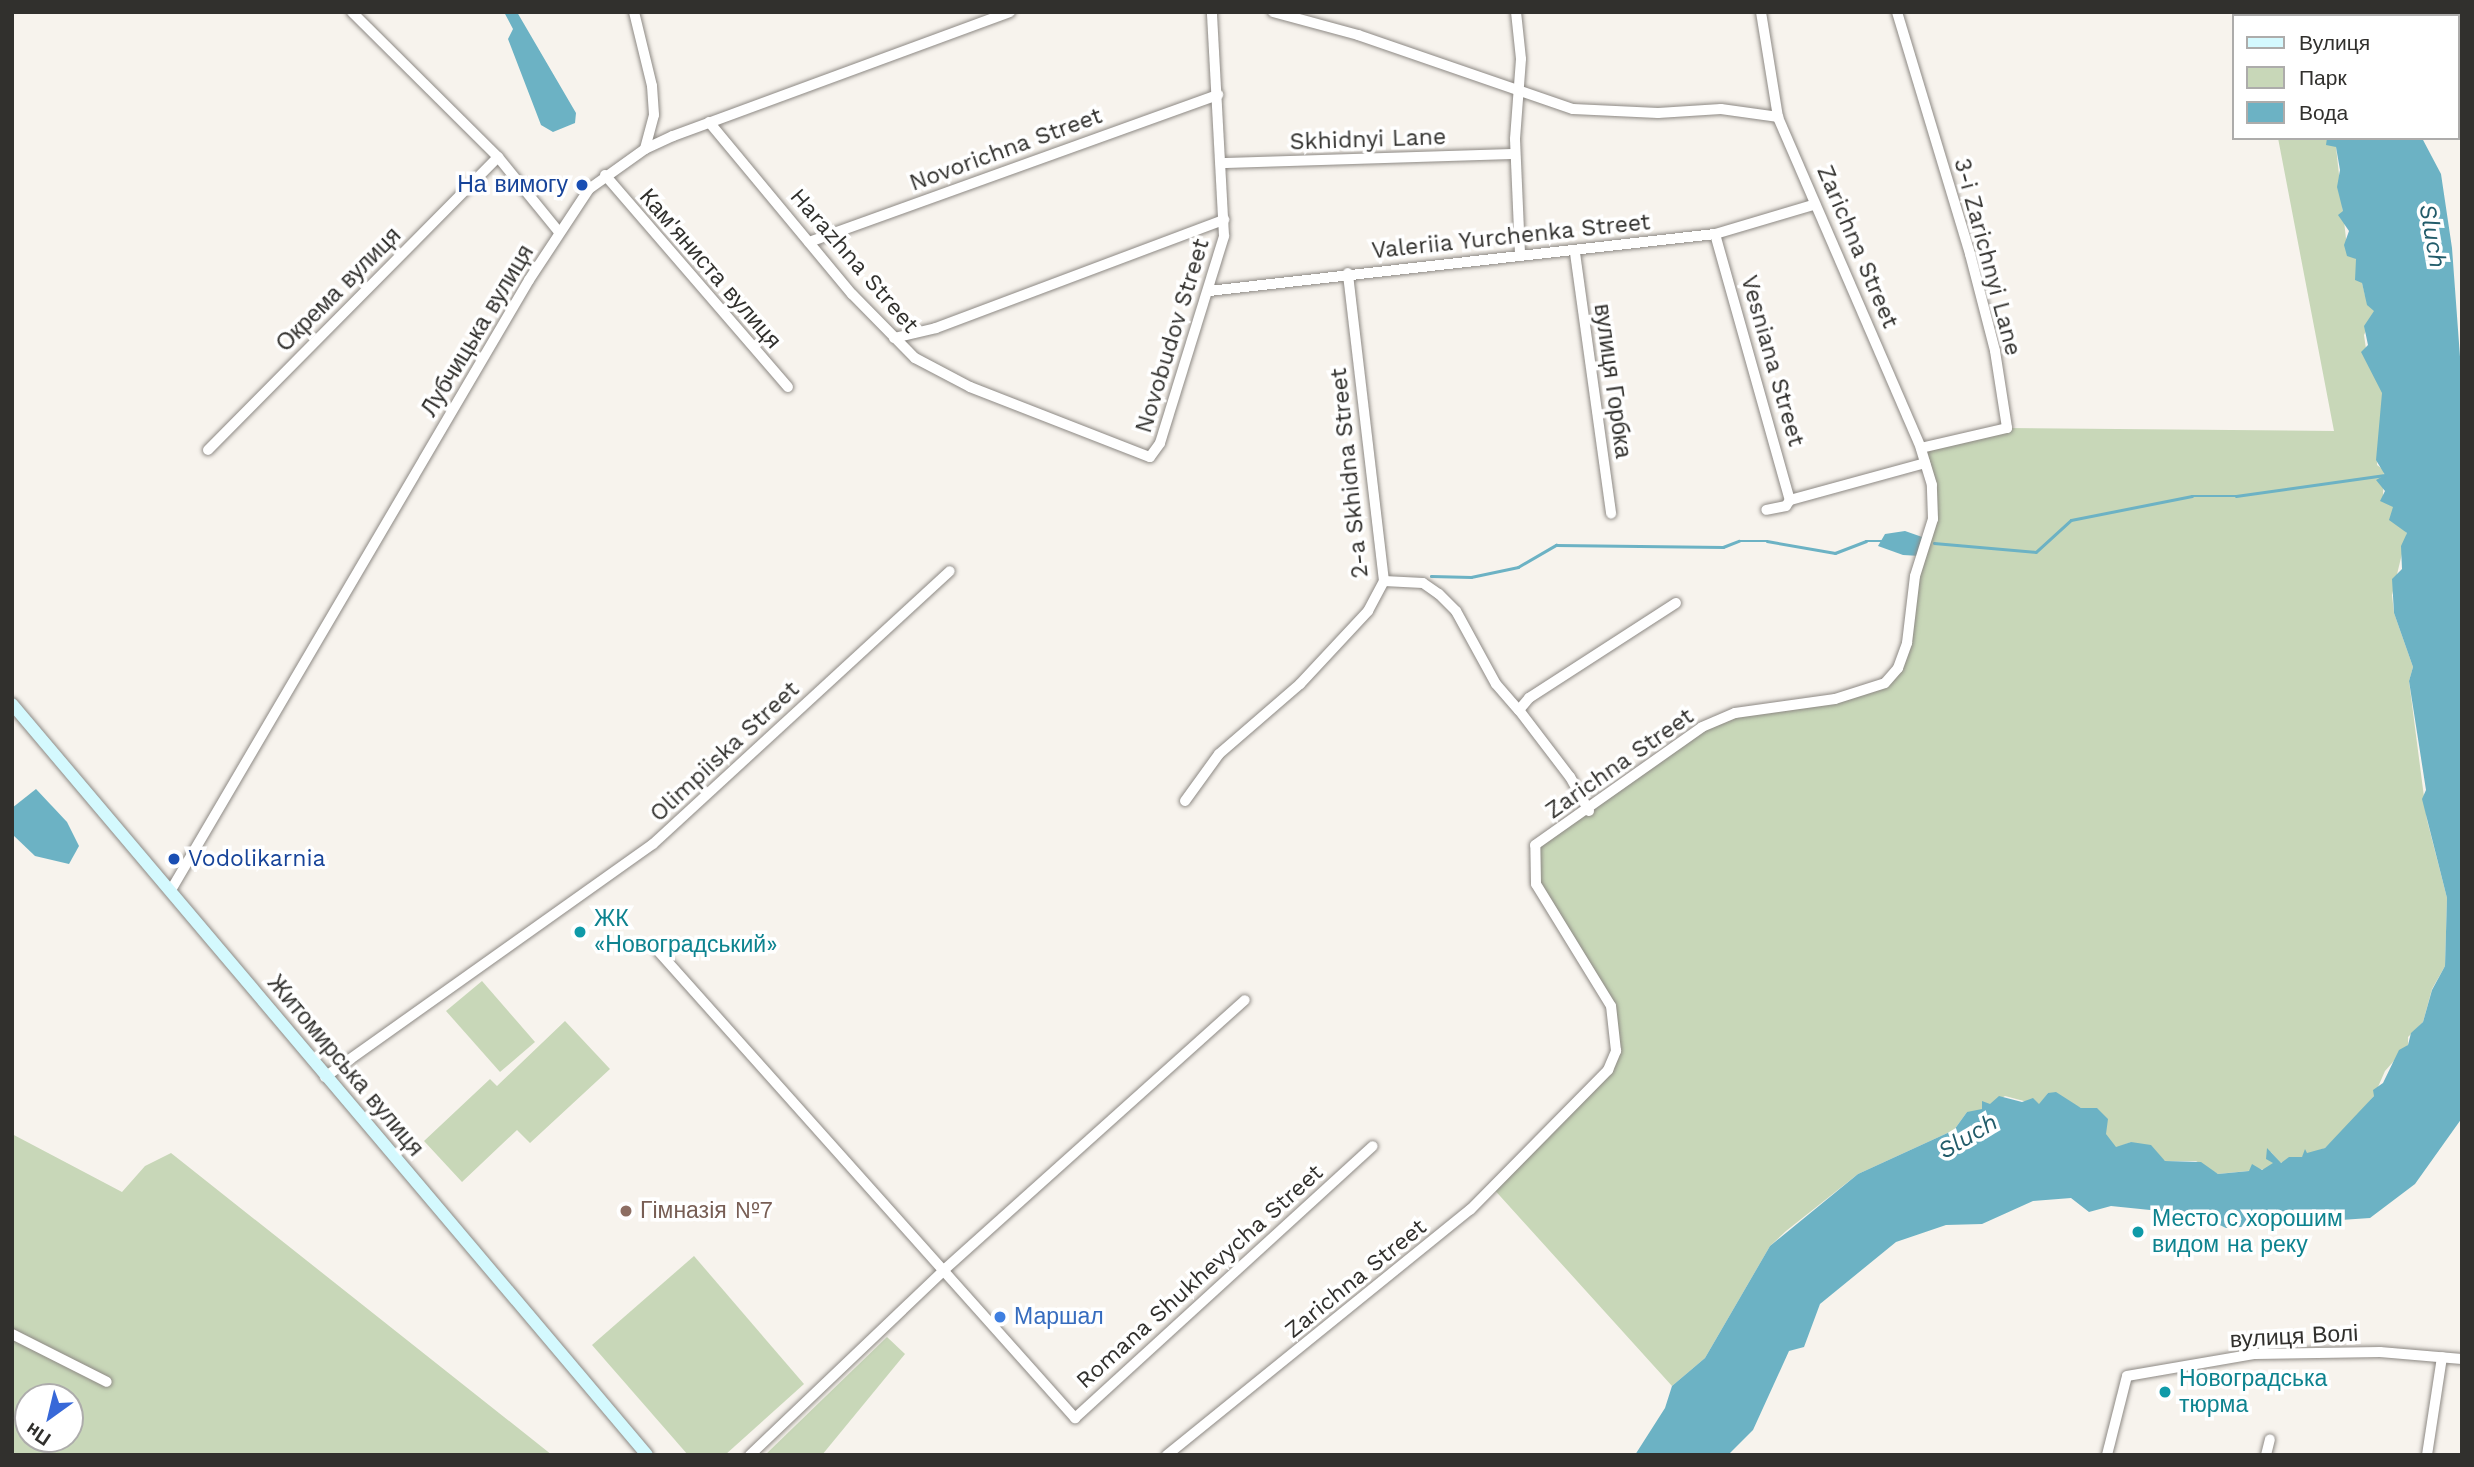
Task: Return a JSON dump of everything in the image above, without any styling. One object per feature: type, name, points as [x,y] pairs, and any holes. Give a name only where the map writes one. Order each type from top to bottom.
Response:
[{"type":"main road","name":"Житомирська вулиця","points":[[12,704],[647,1455]]},
{"type":"street","points":[[352,12],[498,157],[559,232]]},
{"type":"street","points":[[634,12],[652,86],[654,115],[645,149]]},
{"type":"street","name":"Лубчицька вулиця","points":[[171,890],[559,232],[605,175],[645,149],[709,122],[1010,12]]},
{"type":"street","name":"Novobudov Street","points":[[1150,457],[1160,443],[1190,338],[1209,291],[1224,220],[1223,163],[1212,12]]},
{"type":"street","points":[[1273,12],[1358,35],[1518,93],[1573,109],[1607,113],[1721,109],[1778,117]]},
{"type":"street","points":[[1516,12],[1521,59],[1515,154],[1520,255]]},
{"type":"street","name":"Zarichna Street","points":[[1167,1455],[1470,1210],[1608,1070],[1616,1051],[1611,1006],[1536,884],[1535,845],[1589,811],[1648,763],[1724,717],[1819,703],[1885,683],[1898,668],[1907,643],[1915,576],[1933,519],[1925,463],[1921,448],[1813,205],[1778,117],[1761,12]]},
{"type":"street","name":"3-i Zarichnyi Lane","points":[[1897,12],[1970,254],[1995,351],[2007,428],[1921,448]]},
{"type":"street","name":"Novorichna Street","points":[[809,242],[1218,95]]},
{"type":"street","name":"Harazhna Street","points":[[709,122],[809,242],[894,338],[941,375],[1150,457]]},
{"type":"street","name":"Skhidnyi Lane","points":[[1223,163],[1515,154]]},
{"type":"street","name":"Окрема вулиця","points":[[208,450],[498,157]]},
{"type":"street","name":"Кам'яниста вулиця","points":[[605,175],[788,387]]},
{"type":"street","name":"Valeriia Yurchenka Street","points":[[1209,291],[1520,255],[1575,253],[1715,234],[1813,205]]},
{"type":"street","points":[[894,338],[936,328],[1224,220]]},
{"type":"street","name":"Vesniana Street","points":[[1715,234],[1790,500]]},
{"type":"street","name":"вулиця Горбка","points":[[1575,253],[1611,514]]},
{"type":"street","name":"2-a Skhidna Street","points":[[1185,801],[1219,754],[1300,684],[1368,611],[1384,581],[1348,273]]},
{"type":"street","points":[[1766,510],[1786,506],[1790,500],[1925,463]]},
{"type":"street","name":"Olimpiiska Street","points":[[325,1077],[513,947],[653,844],[950,570]]},
{"type":"street","points":[[1384,581],[1423,583],[1456,611],[1496,684],[1570,777],[1589,811]]},
{"type":"street","points":[[1519,710],[1529,698],[1676,603]]},
{"type":"street","name":"Romana Shukhevycha Street","points":[[659,952],[1075,1418],[1373,1146]]},
{"type":"street","points":[[750,1455],[944,1270],[1245,1000]]},
{"type":"street","points":[[12,1334],[107,1382]]},
{"type":"street","name":"вулиця Волі","points":[[2107,1455],[2127,1376],[2255,1354],[2381,1352],[2462,1359]]},
{"type":"street","points":[[2427,1455],[2442,1357]]},
{"type":"street","points":[[2266,1455],[2270,1439]]},
{"type":"green space","points":[[2278,140],[2329,140],[2336,147],[2347,248],[2356,259],[2365,295],[2375,311],[2364,335],[2368,363],[2383,393],[2377,465],[2384,470],[2383,495],[2393,506],[2394,521],[2407,533],[2392,595],[2394,613],[2413,667],[2409,681],[2427,820],[2447,898],[2445,966],[2432,989],[2423,1022],[2408,1037],[2408,1045],[2385,1071],[2374,1096],[2325,1148],[2280,1163],[2271,1152],[2274,1163],[2267,1169],[2218,1174],[2196,1161],[2165,1161],[2131,1142],[2116,1148],[2081,1108],[2048,1093],[2039,1105],[2005,1096],[1978,1112],[1967,1112],[1954,1130],[1858,1174],[1786,1231],[1770,1246],[1705,1358],[1672,1386],[1491,1186],[1608,1070],[1616,1051],[1611,1006],[1536,884],[1535,845],[1648,763],[1735,713],[1867,690],[1898,668],[1915,576],[1933,519],[1921,448],[2007,428],[2334,431]]},
{"type":"green space","points":[[482,981],[535,1042],[500,1072],[446,1011]]},
{"type":"green space","points":[[565,1021],[610,1069],[530,1143],[517,1130],[462,1182],[424,1141],[490,1079],[497,1086]]},
{"type":"green space","points":[[12,1134],[122,1192],[145,1166],[171,1153],[552,1455],[12,1455]]},
{"type":"green space","points":[[694,1256],[804,1384],[725,1455],[688,1455],[592,1345]]},
{"type":"green space","points":[[887,1337],[905,1354],[822,1455],[765,1455]]},
{"type":"water","points":[[504,12],[517,12],[576,113],[575,123],[553,132],[541,125],[508,39],[513,29]]},
{"type":"water","points":[[2305,12],[2397,12],[2352,14]]},
{"type":"water","name":"Sluch","points":[[2327,140],[2423,140],[2441,174],[2452,248],[2462,384],[2462,1118],[2415,1184],[2370,1218],[2226,1228],[2199,1215],[2111,1206],[2089,1212],[2071,1198],[2033,1201],[1982,1224],[1946,1225],[1896,1242],[1820,1304],[1804,1347],[1789,1351],[1753,1430],[1728,1455],[1635,1455],[1665,1408],[1672,1386],[1705,1358],[1770,1246],[1858,1174],[1954,1130],[1967,1112],[1982,1109],[1982,1101],[1990,1104],[1999,1096],[2022,1102],[2033,1098],[2039,1104],[2048,1093],[2056,1092],[2081,1108],[2097,1108],[2108,1119],[2106,1134],[2116,1147],[2131,1142],[2151,1145],[2165,1161],[2201,1162],[2218,1174],[2249,1171],[2252,1164],[2262,1170],[2273,1163],[2266,1159],[2267,1148],[2281,1163],[2289,1157],[2302,1157],[2305,1149],[2307,1153],[2325,1148],[2374,1096],[2373,1090],[2383,1083],[2399,1050],[2408,1045],[2411,1033],[2423,1022],[2432,990],[2445,966],[2447,898],[2422,799],[2426,790],[2409,681],[2413,667],[2394,613],[2392,579],[2402,569],[2401,546],[2407,533],[2389,520],[2393,507],[2380,501],[2385,491],[2376,480],[2385,475],[2376,460],[2382,393],[2361,352],[2368,345],[2364,326],[2374,311],[2367,305],[2362,283],[2355,280],[2356,259],[2347,256],[2344,245],[2349,231],[2338,215],[2343,211],[2337,187],[2340,170],[2336,147],[2326,145]]},
{"type":"water","points":[[1905,531],[1925,538],[1920,556],[1903,555],[1878,546],[1885,534]]},
{"type":"water","points":[[36,789],[67,822],[79,846],[69,864],[35,856],[12,834],[12,808]]},
{"type":"waterway","points":[[1934,543],[2036,552],[2071,520],[2192,496],[2236,496],[2385,475]]},
{"type":"waterway","points":[[1431,576],[1471,577],[1518,567],[1556,545],[1723,547],[1739,541],[1767,541],[1835,553],[1866,541],[1882,541]]},
{"type":"place","name":"На вимогу","points":[[582,185]]},
{"type":"place","name":"Vodolikarnia","points":[[174,859]]},
{"type":"place","name":"ЖК «Новоградський»","points":[[580,932]]},
{"type":"place","name":"Гімназія №7","points":[[626,1211]]},
{"type":"place","name":"Место с хорошим видом на реку","points":[[2138,1232]]},
{"type":"place","name":"Маршал","points":[[1000,1317]]},
{"type":"place","name":"Новоградська тюрма","points":[[2165,1392]]}]
